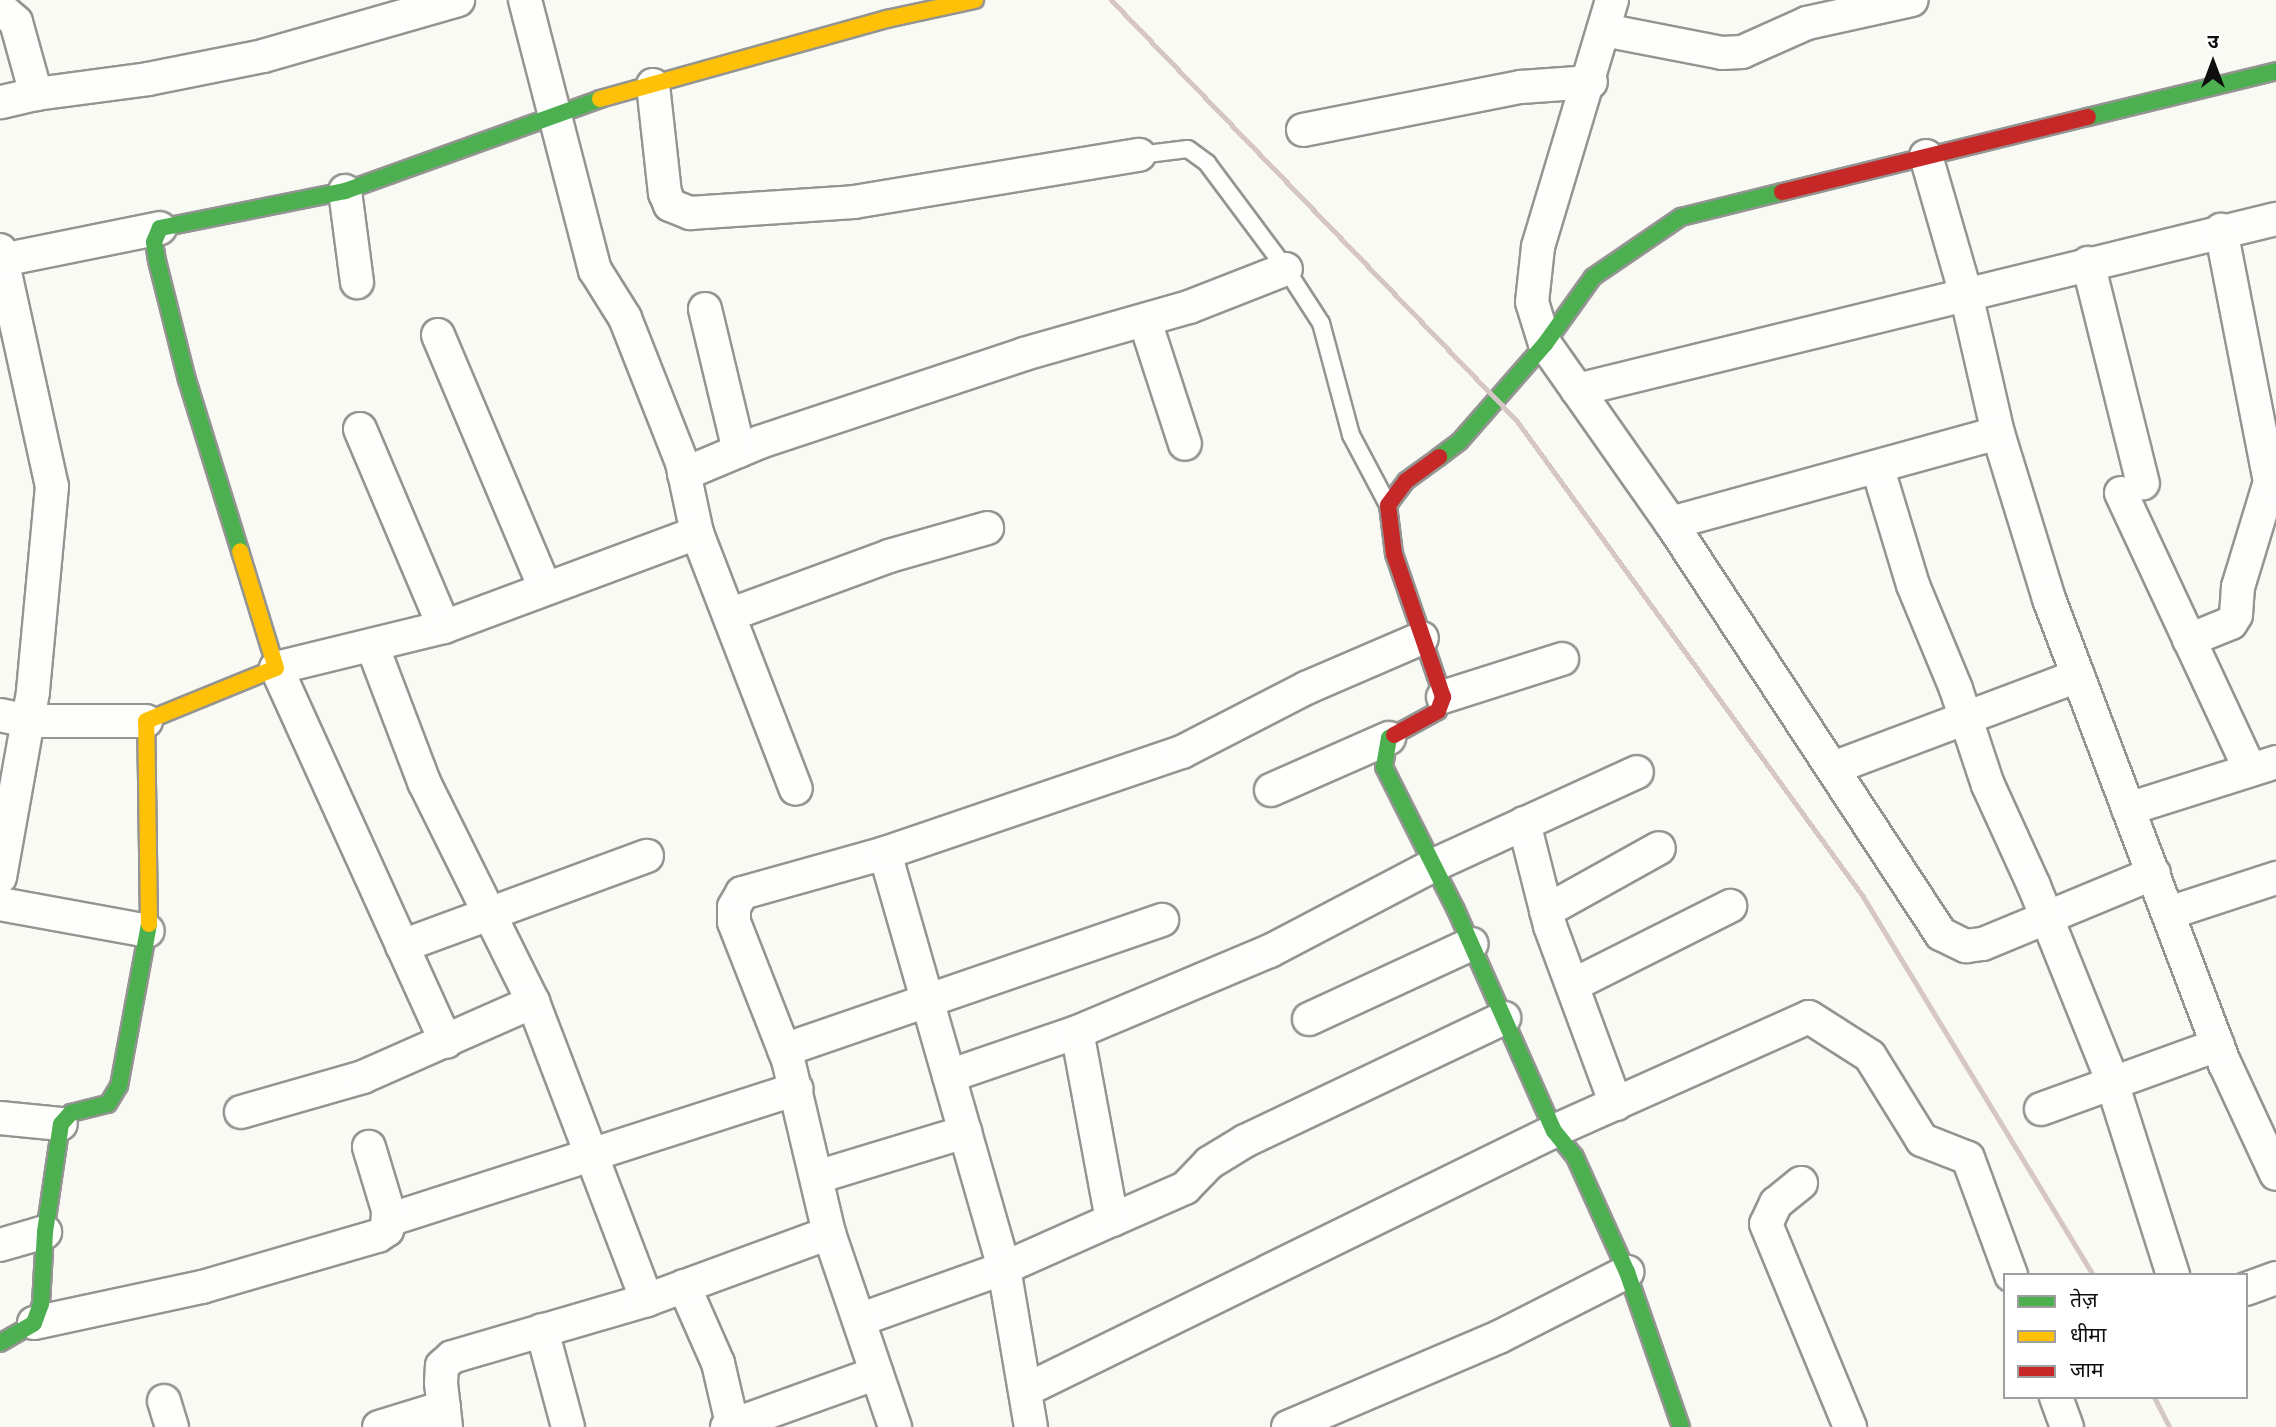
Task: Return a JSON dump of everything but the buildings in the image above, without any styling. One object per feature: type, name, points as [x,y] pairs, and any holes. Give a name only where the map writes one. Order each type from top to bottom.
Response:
[{"type":"street","points":[[17,0],[0,6],[16,22],[36,94]]},
{"type":"street","points":[[0,102],[36,94],[148,79],[263,55],[458,0]]},
{"type":"street","points":[[525,0],[595,270],[625,318],[684,474],[697,534],[796,789]]},
{"type":"street","points":[[0,877],[14,718],[46,580],[52,486],[1,255],[160,228],[345,191],[555,112],[653,85],[868,12],[975,0]]},
{"type":"street","points":[[1912,0],[1807,23],[1742,52],[1722,53],[1608,15],[1591,82],[1536,260],[1532,302],[1545,344],[1671,523],[1941,934],[1952,943],[1983,944],[2045,914],[2154,873]]},
{"type":"street","points":[[1271,790],[1389,738],[1438,711],[1443,697],[1394,554],[1388,505],[1406,481],[1460,441],[1545,344],[1592,277],[1681,217],[2276,71]]},
{"type":"street","points":[[1303,130],[1521,87],[1591,82]]},
{"type":"street","points":[[653,85],[665,194],[670,205],[690,213],[854,202],[1139,155]]},
{"type":"street","points":[[1926,156],[1966,295],[1998,433],[2078,676],[2218,1045],[2276,1174]]},
{"type":"street","points":[[345,191],[357,282]]},
{"type":"street","points":[[1577,390],[2221,230],[2276,219]]},
{"type":"street","points":[[160,228],[154,242],[157,261],[187,380],[276,668],[446,1042]]},
{"type":"street","points":[[2189,640],[2231,622],[2236,615],[2238,587],[2270,482],[2221,230]]},
{"type":"street","points":[[2088,263],[2132,488],[2189,640],[2263,765],[2129,809]]},
{"type":"street","points":[[684,474],[739,451],[1024,354],[1145,321],[1286,269]]},
{"type":"street","points":[[705,309],[739,451]]},
{"type":"street","points":[[1145,321],[1185,444]]},
{"type":"street","points":[[438,335],[545,588]]},
{"type":"street","points":[[360,429],[444,626]]},
{"type":"street","points":[[1671,523],[1998,433]]},
{"type":"street","points":[[1878,468],[1913,585],[1988,785],[2045,914],[2112,1080],[2172,1273]]},
{"type":"street","points":[[729,615],[889,556],[987,528]]},
{"type":"street","points":[[14,718],[146,721],[276,668],[444,626],[697,534]]},
{"type":"street","points":[[895,1427],[829,1233],[797,1089],[734,922],[734,907],[742,893],[755,886],[885,853],[1182,752],[1306,688],[1422,638]]},
{"type":"street","points":[[372,645],[424,782],[533,1002],[647,1300]]},
{"type":"street","points":[[1443,697],[1562,659]]},
{"type":"street","points":[[1833,768],[2078,676]]},
{"type":"street","points":[[34,1323],[41,1304],[45,1232],[61,1124],[71,1113],[115,1097],[148,931],[146,721]]},
{"type":"street","points":[[1389,738],[1384,767],[1434,865],[1555,1131],[1575,1157],[1627,1272],[1681,1427]]},
{"type":"street","points":[[949,1076],[1077,1031],[1270,951],[1434,865],[1637,772]]},
{"type":"street","points":[[1524,823],[1546,911],[1615,1104]]},
{"type":"street","points":[[1546,911],[1659,848]]},
{"type":"street","points":[[885,853],[1004,1268],[1027,1390],[1031,1427]]},
{"type":"street","points":[[402,946],[490,911],[647,856]]},
{"type":"street","points":[[2169,913],[2276,878]]},
{"type":"street","points":[[0,904],[148,931]]},
{"type":"street","points":[[1573,985],[1730,906]]},
{"type":"street","points":[[784,1050],[1162,920]]},
{"type":"street","points":[[1310,1019],[1471,944]]},
{"type":"street","points":[[241,1112],[363,1077],[533,1002]]},
{"type":"street","points":[[1027,1390],[1555,1131],[1809,1017],[1870,1056],[1922,1140],[1968,1158],[2010,1273]]},
{"type":"street","points":[[859,1320],[1004,1268],[1185,1188],[1209,1163],[1245,1140],[1504,1018]]},
{"type":"street","points":[[1077,1031],[1112,1220]]},
{"type":"street","points":[[2041,1109],[2112,1080],[2218,1045]]},
{"type":"street","points":[[388,1220],[589,1153],[797,1089]]},
{"type":"street","points":[[0,1118],[61,1124]]},
{"type":"street","points":[[817,1177],[965,1132]]},
{"type":"street","points":[[0,1343],[34,1323],[202,1287],[378,1236],[387,1230],[388,1220],[369,1147]]},
{"type":"street","points":[[1801,1183],[1776,1203],[1766,1224],[1850,1427]]},
{"type":"street","points":[[0,1245],[45,1232]]},
{"type":"street","points":[[379,1427],[445,1417],[442,1366],[452,1357],[647,1300],[829,1233]]},
{"type":"street","points":[[1288,1427],[1499,1337],[1627,1272]]},
{"type":"street","points":[[2248,1288],[2276,1278]]},
{"type":"street","points":[[684,1286],[718,1363],[730,1415],[737,1426],[877,1373]]},
{"type":"street","points":[[542,1330],[568,1427]]},
{"type":"street","points":[[2057,1399],[2067,1427]]},
{"type":"lane","points":[[1139,155],[1188,149],[1207,163],[1286,269],[1321,323],[1351,435],[1388,505]]},
{"type":"railway","points":[[1111,0],[1516,420],[1862,895],[2092,1273]]},
{"type":"railway","points":[[2155,1399],[2169,1427]]},
{"type":"traffic: fast","points":[[2088,117],[2276,71]]},
{"type":"traffic: fast","points":[[240,551],[187,380],[157,261],[154,242],[160,228],[345,191],[600,99]]},
{"type":"traffic: fast","points":[[1439,457],[1460,441],[1545,344],[1593,277],[1681,217],[1782,192]]},
{"type":"traffic: fast","points":[[1394,735],[1389,738],[1384,767],[1456,910],[1554,1131],[1575,1157],[1627,1272],[1681,1427]]},
{"type":"traffic: fast","points":[[0,1343],[34,1323],[41,1304],[45,1232],[61,1124],[71,1113],[108,1104],[119,1086],[149,924]]},
{"type":"traffic: slow","points":[[600,99],[887,19],[975,0]]},
{"type":"traffic: slow","points":[[149,924],[146,721],[276,668],[240,551]]},
{"type":"traffic: jam","points":[[1782,192],[2088,117]]},
{"type":"traffic: jam","points":[[1394,735],[1438,711],[1443,697],[1394,554],[1388,505],[1406,481],[1439,457]]}]
